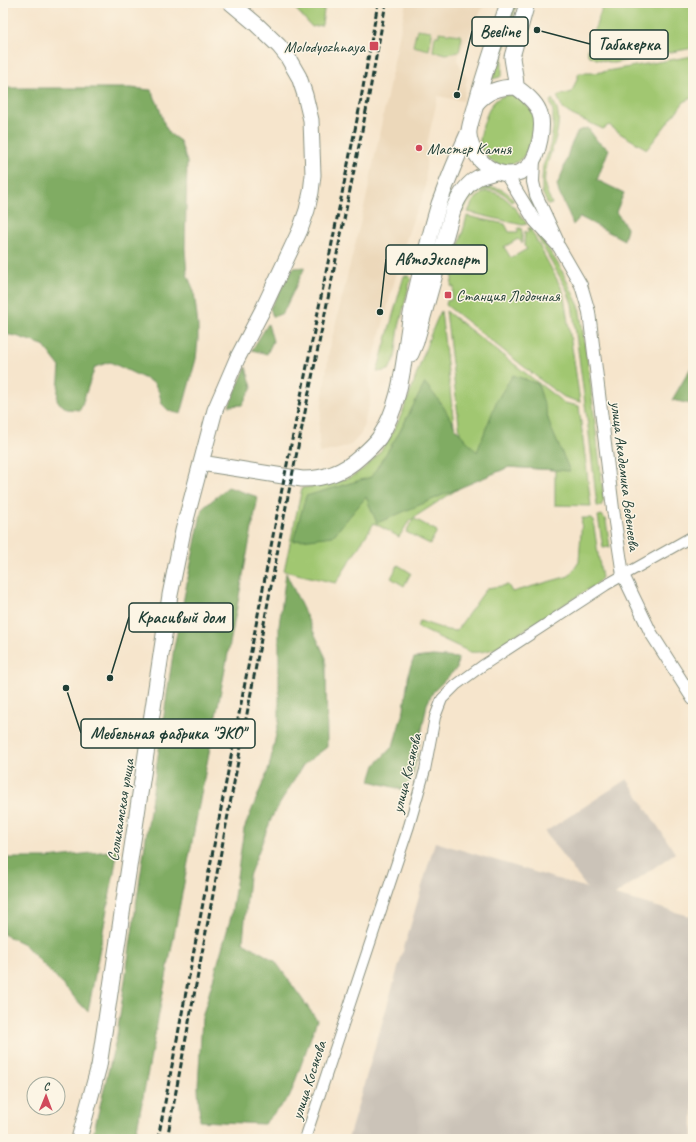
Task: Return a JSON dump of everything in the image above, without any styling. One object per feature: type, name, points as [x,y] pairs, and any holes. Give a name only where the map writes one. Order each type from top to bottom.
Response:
[{"type":"main road","name":"Соликамская улица","points":[[79,1139],[99,1066],[170,595],[183,531],[215,410],[226,383],[300,230],[311,192],[313,175],[311,120],[307,101],[299,77],[287,56],[279,46],[251,19],[231,3]]},
{"type":"main road","points":[[201,463],[302,479],[314,479],[333,474],[355,462],[372,447],[379,438],[387,424],[394,406],[403,372],[409,326],[420,273],[439,205],[468,131],[482,82],[508,3]]},
{"type":"main road","points":[[516,87],[516,75],[512,57],[527,3]]},
{"type":"main road","points":[[403,372],[416,342],[456,201],[469,185],[479,177],[523,170],[530,165],[534,159],[539,145],[541,132],[540,113],[533,102],[516,87],[494,90],[484,95],[476,104]]},
{"type":"main road","points":[[468,131],[470,141],[476,154],[487,167],[501,173]]},
{"type":"street","points":[[534,159],[533,182],[536,195],[558,241],[559,247]]},
{"type":"street","points":[[501,173],[535,221],[559,247]]},
{"type":"street","name":"улица Академика Веденеева","points":[[559,247],[581,285],[589,312],[613,509],[623,575],[651,633],[693,699]]},
{"type":"street","name":"улица Косякова","points":[[305,1139],[409,826],[425,770],[435,717],[442,699],[482,666],[606,585],[693,536]]},
{"type":"shaded area","points":[[406,3],[485,3],[457,60],[467,78],[463,101],[438,96],[427,144],[425,189],[404,246],[369,375],[370,402],[361,434],[351,445],[319,453],[319,427],[329,351],[367,195]]},
{"type":"shaded area","points":[[627,779],[675,853],[615,895],[693,917],[693,1139],[348,1139],[435,842],[587,888],[545,832]]},
{"type":"green space","points":[[284,3],[325,3],[322,25],[312,27],[293,6]]},
{"type":"green space","points":[[515,3],[517,3],[502,56],[502,75],[492,79]]},
{"type":"green space","points":[[602,3],[693,3],[693,48],[614,63],[588,55],[588,48],[601,11]]},
{"type":"green space","points":[[417,29],[431,31],[432,34],[429,50],[413,46]]},
{"type":"green space","points":[[439,32],[460,35],[462,37],[459,52],[446,54],[433,51],[435,36],[439,36]]},
{"type":"green space","points":[[693,56],[693,97],[684,102],[647,149],[621,134],[609,125],[603,129],[572,115],[563,109],[557,96],[572,92],[579,73],[595,73]]},
{"type":"green space","points":[[3,88],[131,88],[151,90],[158,104],[165,126],[170,134],[180,141],[187,162],[185,249],[187,274],[194,291],[198,326],[196,359],[181,414],[169,411],[162,404],[159,392],[154,383],[110,362],[95,367],[80,410],[67,409],[57,401],[60,367],[43,345],[16,336],[3,334]]},
{"type":"green space","points":[[507,95],[516,96],[523,101],[533,113],[534,123],[531,142],[521,159],[511,164],[500,165],[490,160],[484,153],[480,145],[480,141],[484,122],[491,105],[499,98]]},
{"type":"green space","points":[[552,99],[557,110],[558,121],[557,132],[545,176],[545,186],[552,204],[548,205],[542,192],[542,180],[543,166],[549,151],[553,129],[553,111],[550,101]]},
{"type":"green space","points":[[588,128],[598,142],[609,149],[597,180],[624,193],[616,212],[627,228],[624,240],[580,217],[573,225],[559,193],[557,185],[570,147],[578,131]]},
{"type":"green space","points":[[488,187],[503,190],[514,200],[512,202],[499,191],[485,190],[472,197],[463,212],[460,210],[471,194],[482,188]]},
{"type":"green space","points":[[484,192],[491,192],[503,197],[514,207],[527,224],[522,225],[468,212],[473,201]]},
{"type":"green space","points":[[467,216],[505,224],[509,232],[518,232],[518,228],[521,228],[522,243],[518,239],[504,247],[511,258],[527,249],[524,246],[525,231],[527,233],[529,232],[528,228],[530,228],[563,291],[580,402],[564,397],[547,385],[446,305],[447,301],[451,300],[454,287],[451,286],[453,275],[451,275]]},
{"type":"green space","points":[[539,234],[560,267],[579,306],[589,371],[604,500],[601,506],[597,506],[572,304],[567,290],[537,236]]},
{"type":"green space","points":[[305,267],[283,313],[273,317],[270,308],[293,268]]},
{"type":"green space","points":[[404,276],[409,276],[411,278],[399,327],[395,357],[389,370],[377,372]]},
{"type":"green space","points":[[441,311],[461,487],[413,518],[437,531],[430,544],[406,532],[413,519],[409,521],[399,537],[374,523],[336,583],[284,571],[302,488],[330,483],[351,477],[373,460],[387,442],[398,422],[408,400],[432,331]]},
{"type":"green space","points":[[446,311],[564,403],[579,406],[591,506],[555,505],[555,470],[509,467],[466,485]]},
{"type":"green space","points":[[268,324],[273,341],[267,354],[252,350]]},
{"type":"green space","points":[[693,364],[693,402],[691,404],[672,400]]},
{"type":"green space","points":[[246,367],[252,387],[242,405],[229,406]]},
{"type":"green space","points":[[513,375],[538,384],[551,428],[570,471],[509,467],[377,523],[366,497],[333,536],[293,541],[306,496],[371,477],[399,433],[425,383],[443,406],[456,429],[477,452],[497,400]]},
{"type":"green space","points":[[228,487],[258,497],[135,1139],[92,1139],[117,1035],[174,647],[202,509]]},
{"type":"green space","points":[[602,515],[606,521],[610,547],[603,548],[598,516]]},
{"type":"green space","points":[[582,518],[591,518],[593,520],[602,578],[595,585],[494,649],[470,652],[417,627],[420,621],[447,630],[456,631],[487,588],[508,585],[512,592],[569,576],[579,562]]},
{"type":"green space","points":[[398,565],[411,573],[404,586],[391,578]]},
{"type":"green space","points":[[286,573],[326,658],[327,747],[303,765],[272,817],[249,876],[243,942],[275,961],[317,1020],[290,1096],[264,1124],[200,1121],[198,1087],[202,1018],[231,917],[244,829],[269,768],[279,720],[279,626]]},
{"type":"green space","points":[[433,656],[458,658],[457,668],[433,692],[427,704],[413,776],[404,790],[370,781],[375,765],[393,746],[404,709],[409,671],[414,658]]},
{"type":"green space","points":[[118,850],[88,1012],[24,944],[3,934],[3,858],[48,858]]},
{"type":"railway","points":[[158,1139],[280,499],[359,110],[378,3]]},
{"type":"railway","points":[[167,1139],[287,501],[367,106],[386,3]]},
{"type":"place","name":"Табакерка","points":[[537,30]]},
{"type":"place","name":"Molodyozhnaya","points":[[374,46]]},
{"type":"place","name":"Beeline","points":[[457,95]]},
{"type":"place","name":"Мастер Камня","points":[[419,148]]},
{"type":"place","name":"Станция Лодочная","points":[[448,295]]},
{"type":"place","name":"АвтоЭксперт","points":[[380,312]]},
{"type":"place","name":"Красивый дом","points":[[110,678]]},
{"type":"place","name":"Мебельная фабрика \"ЭКО\"","points":[[66,688]]}]
